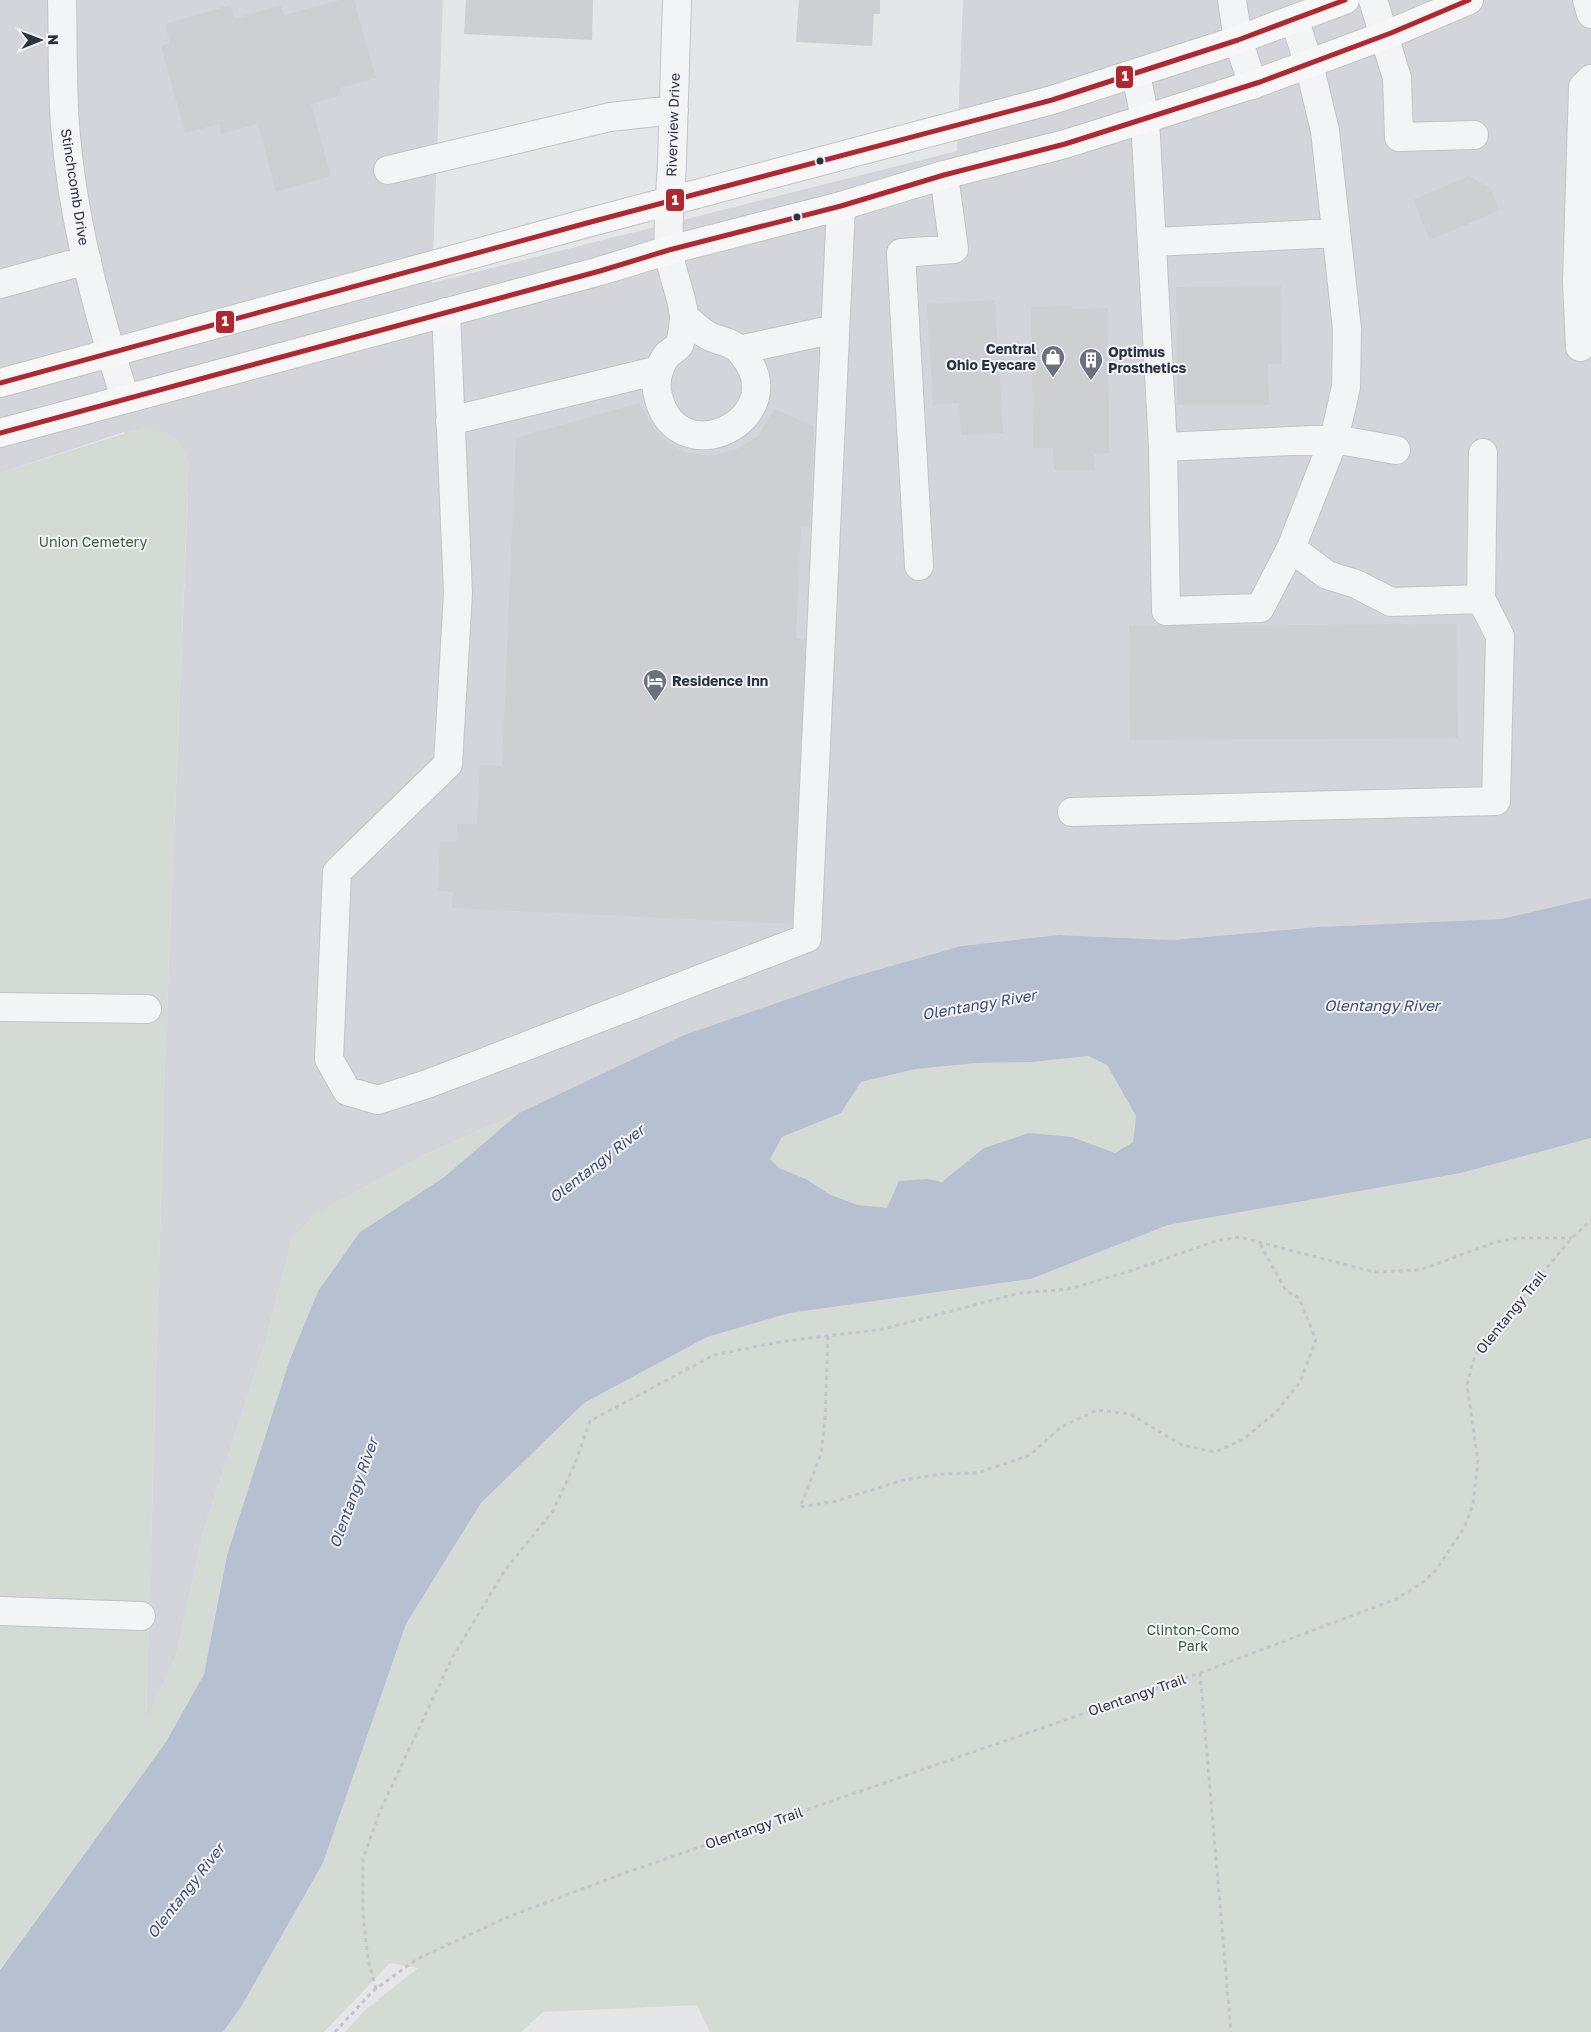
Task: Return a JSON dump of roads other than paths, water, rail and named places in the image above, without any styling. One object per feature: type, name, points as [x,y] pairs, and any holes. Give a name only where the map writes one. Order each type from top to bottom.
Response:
[{"type":"main road","points":[[0,383],[670,200],[1052,100],[1238,40],[1346,0]]},
{"type":"main road","points":[[0,433],[600,271],[669,250],[841,206],[944,175],[1065,144],[1253,85],[1386,35],[1469,0]]},
{"type":"street","name":"Stinchcomb Drive","points":[[62,0],[65,125],[76,214],[110,353],[124,398]]},
{"type":"street","name":"Riverview Drive","points":[[677,0],[669,250],[684,316]]},
{"type":"street","points":[[1232,0],[1238,40],[1253,85]]},
{"type":"street","points":[[1373,0],[1386,35],[1397,78],[1399,137],[1474,135]]},
{"type":"street","points":[[1587,0],[1591,14]]},
{"type":"street","points":[[1136,74],[1145,119],[1153,242],[1163,447],[1166,611],[1260,608],[1291,548],[1334,438],[1346,387],[1347,329],[1325,131],[1309,64],[1294,19]]},
{"type":"street","points":[[1580,347],[1584,283],[1583,87],[1591,79]]},
{"type":"street","points":[[388,170],[610,117],[674,110]]},
{"type":"street","points":[[918,566],[901,253],[954,249],[944,175]]},
{"type":"street","points":[[446,312],[458,593],[448,764],[338,872],[329,1059],[347,1090],[378,1100],[430,1083],[807,938],[841,206]]},
{"type":"street","points":[[1153,242],[1336,233]]},
{"type":"street","points":[[0,284],[87,260]]},
{"type":"street","points":[[684,316],[710,337],[726,341],[739,350],[750,363],[755,378],[755,395],[749,410],[739,423],[725,432],[709,436],[693,434],[678,428],[667,416],[659,402],[656,386],[659,370],[667,356],[679,345],[684,316]]},
{"type":"street","points":[[739,350],[835,329]]},
{"type":"street","points":[[450,421],[659,370]]},
{"type":"street","points":[[1163,447],[1334,438],[1396,450]]},
{"type":"street","points":[[1072,812],[1496,801],[1500,636],[1481,599],[1483,453]]},
{"type":"street","points":[[1291,548],[1327,575],[1356,584],[1391,602],[1481,599]]},
{"type":"street","points":[[0,1007],[147,1009]]},
{"type":"street","points":[[0,1611],[141,1616]]},
{"type":"water","name":"Olentangy River","points":[[1591,898],[1591,1138],[1461,1173],[1168,1225],[1031,1279],[790,1313],[707,1337],[584,1403],[481,1503],[406,1624],[323,1863],[241,2007],[223,2032],[0,2032],[0,1970],[166,1742],[204,1674],[227,1555],[289,1362],[318,1291],[360,1232],[443,1178],[519,1113],[684,1035],[849,978],[961,946],[1059,935],[1172,940],[1317,927],[1501,919]],"holes":[[[1088,1056],[1107,1065],[1136,1116],[1133,1142],[1115,1153],[1072,1137],[1029,1133],[984,1148],[942,1182],[928,1179],[899,1181],[887,1208],[858,1205],[831,1195],[806,1179],[779,1168],[770,1159],[782,1137],[841,1113],[861,1082],[916,1069],[977,1063],[1033,1062]]]},
{"type":"place","name":"Central Ohio Eyecare","points":[[1053,378]]},
{"type":"place","name":"Optimus Prosthetics","points":[[1091,381]]},
{"type":"place","name":"Residence Inn","points":[[655,702]]},
{"type":"park label","name":"Union Cemetery","points":[[93,542]]},
{"type":"park label","name":"Clinton-Como Park","points":[[1193,1638]]}]
